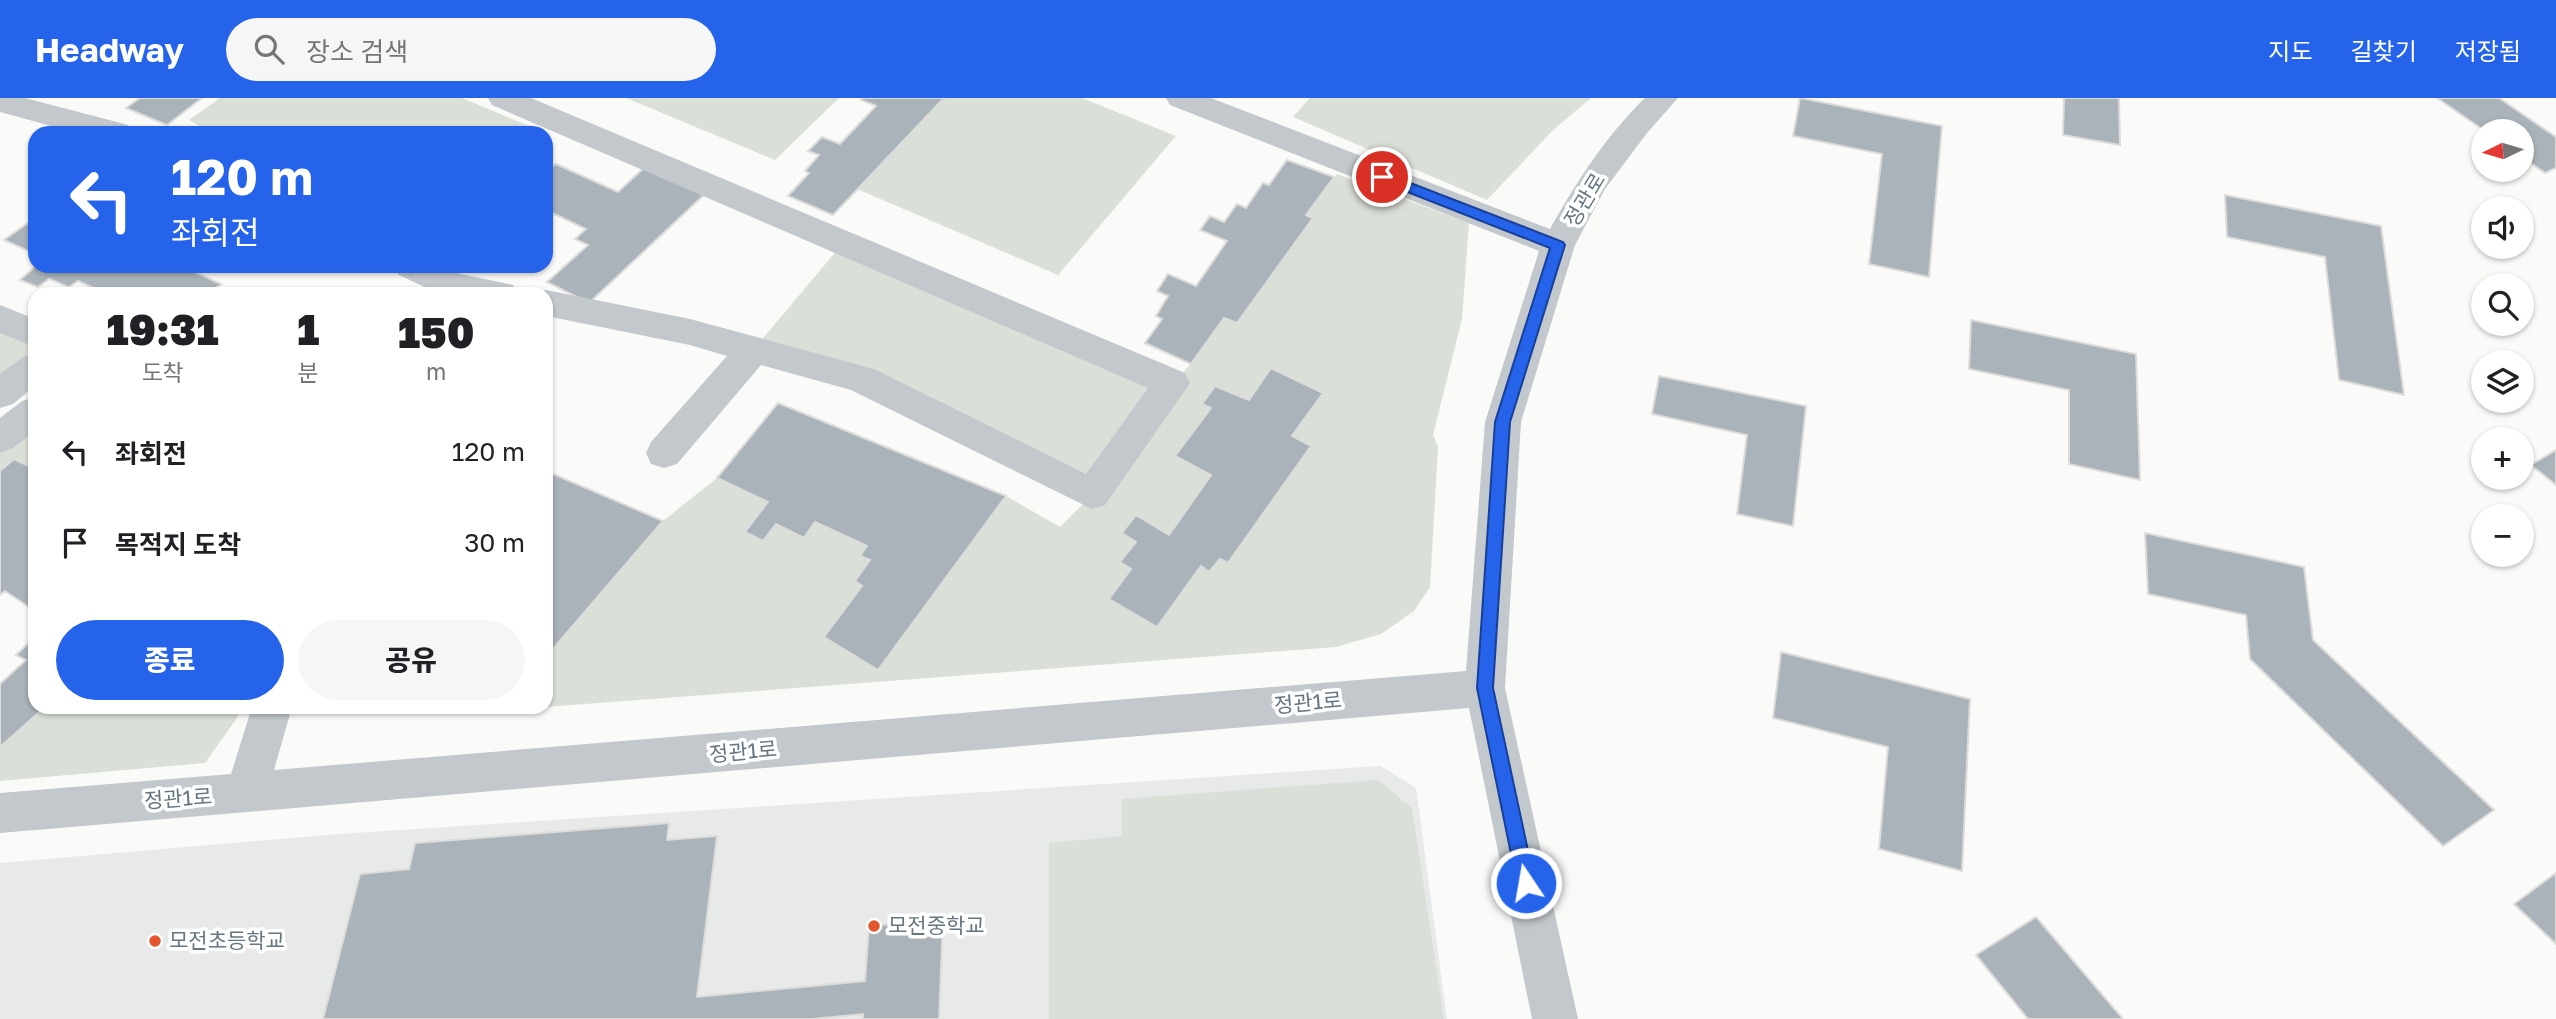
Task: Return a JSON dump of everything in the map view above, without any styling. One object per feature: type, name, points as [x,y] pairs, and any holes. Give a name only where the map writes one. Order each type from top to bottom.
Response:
[{"type":"street","points":[[503,98],[1172,383],[1092,494],[861,379],[690,332],[553,304]]},
{"type":"street","points":[[1181,98],[1558,245]]},
{"type":"street","name":"정관로","points":[[1555,1019],[1485,688],[1503,422],[1558,245],[1592,183],[1636,125],[1663,98]]},
{"type":"street","points":[[0,102],[91,126]]},
{"type":"street","points":[[422,273],[443,287]]},
{"type":"street","points":[[0,318],[28,331]]},
{"type":"street","points":[[664,453],[754,349]]},
{"type":"street","points":[[0,438],[23,392]]},
{"type":"street","name":"정관1로","points":[[0,813],[1485,688]]},
{"type":"street","points":[[246,794],[270,714]]},
{"type":"shaded area","points":[[220,98],[462,98],[529,126],[200,126],[189,120]]},
{"type":"shaded area","points":[[626,98],[839,98],[775,160]]},
{"type":"shaded area","points":[[944,98],[1082,98],[1176,136],[1058,275],[857,189]]},
{"type":"shaded area","points":[[1310,98],[1591,98],[1553,130],[1487,200],[1293,117]]},
{"type":"shaded area","points":[[1337,174],[1469,223],[1462,319],[1433,435],[1438,447],[1430,587],[1414,611],[1381,634],[1336,647],[553,706],[553,649],[663,521],[717,478],[768,502],[746,532],[776,524],[804,538],[815,522],[867,546],[860,556],[870,560],[855,581],[862,586],[824,637],[877,669],[1006,496],[1060,527],[1092,495],[861,379],[754,349],[843,243],[1172,383],[1191,364],[1224,318],[1237,323],[1313,218],[1306,215]],"holes":[[[1271,369],[1323,393],[1292,436],[1310,446],[1201,566],[1157,627],[1110,599],[1131,569],[1136,542],[1122,533],[1137,515],[1169,535],[1211,475],[1176,456],[1211,408],[1203,403],[1215,386],[1249,400]]]},
{"type":"shaded area","points":[[0,318],[28,331],[28,372],[0,394]]},
{"type":"shaded area","points":[[28,416],[28,466],[14,459],[0,471],[0,438]]},
{"type":"shaded area","points":[[37,714],[238,714],[205,763],[0,781],[0,747]]},
{"type":"shaded area","name":"모전중학교","points":[[1381,766],[1416,788],[1447,1019],[0,1019],[0,863],[339,834]]},
{"type":"shaded area","points":[[1378,780],[1412,808],[1444,1019],[1049,1019],[1049,843],[1122,836],[1122,799]]},
{"type":"building","points":[[140,98],[202,98],[167,125],[126,108]]},
{"type":"building","points":[[944,98],[833,215],[788,196],[809,173],[805,171],[819,155],[808,151],[822,137],[840,144],[876,106],[861,100]]},
{"type":"building","points":[[1800,98],[1942,126],[1929,277],[1869,264],[1882,154],[1793,136]]},
{"type":"building","points":[[2064,98],[2119,98],[2120,145],[2063,135]]},
{"type":"building","points":[[2437,98],[2499,98],[2530,119],[2471,119],[2471,121]]},
{"type":"building","points":[[2534,122],[2556,137],[2556,168],[2545,173],[2534,165]]},
{"type":"building","points":[[1287,160],[1334,177],[1306,215],[1313,218],[1237,323],[1224,318],[1191,364],[1145,343],[1162,319],[1156,316],[1168,296],[1157,291],[1168,274],[1196,286],[1227,241],[1200,230],[1210,216],[1224,222],[1237,204],[1246,208],[1263,183],[1269,185]]},
{"type":"building","points":[[556,164],[618,192],[647,165],[707,192],[589,303],[547,282],[588,245],[575,239],[586,229],[553,213],[553,166]]},
{"type":"building","points":[[2225,195],[2381,226],[2404,395],[2339,380],[2325,257],[2227,237]]},
{"type":"building","points":[[28,223],[28,251],[4,240]]},
{"type":"building","points":[[28,273],[197,273],[221,284],[217,287],[91,287],[78,281],[69,287],[49,279],[38,287],[20,280]]},
{"type":"building","points":[[1971,320],[2136,354],[2140,480],[2069,464],[2069,390],[1969,369]]},
{"type":"building","points":[[1271,368],[1323,393],[1292,436],[1311,446],[1228,563],[1220,559],[1209,572],[1201,566],[1157,627],[1109,599],[1131,569],[1120,562],[1136,542],[1122,533],[1136,515],[1169,535],[1211,475],[1175,456],[1211,408],[1202,404],[1215,386],[1249,400]]},
{"type":"building","points":[[1659,376],[1806,406],[1793,526],[1737,514],[1747,435],[1652,414]]},
{"type":"building","points":[[778,403],[1006,496],[878,670],[824,637],[862,586],[855,581],[870,560],[860,556],[867,546],[815,522],[804,538],[776,524],[763,541],[745,532],[768,502],[717,478]]},
{"type":"building","points":[[2556,450],[2556,485],[2534,467],[2534,463]]},
{"type":"building","points":[[14,459],[28,466],[28,606],[5,591],[0,595],[0,471]]},
{"type":"building","points":[[553,474],[663,521],[553,649]]},
{"type":"building","points":[[2145,533],[2304,567],[2313,640],[2494,810],[2443,846],[2250,659],[2246,615],[2148,594]]},
{"type":"building","points":[[28,644],[28,714],[37,714],[0,747],[0,684],[26,660],[16,655]]},
{"type":"building","points":[[1781,652],[1970,699],[1962,871],[1879,849],[1888,747],[1773,718]]},
{"type":"building","points":[[669,823],[667,840],[717,836],[697,997],[865,981],[869,926],[943,919],[939,1019],[863,1019],[863,1014],[812,1019],[323,1019],[360,874],[409,869],[415,843]]},
{"type":"building","points":[[2556,873],[2556,944],[2514,904]]},
{"type":"building","points":[[2036,917],[2123,1019],[2028,1019],[1976,955]]},
{"type":"place","name":"모전중학교","points":[[874,926]]},
{"type":"place","name":"모전초등학교","points":[[155,941]]},
{"type":"route","points":[[1382,177],[1558,245],[1503,422],[1485,688],[1526,883]]}]
